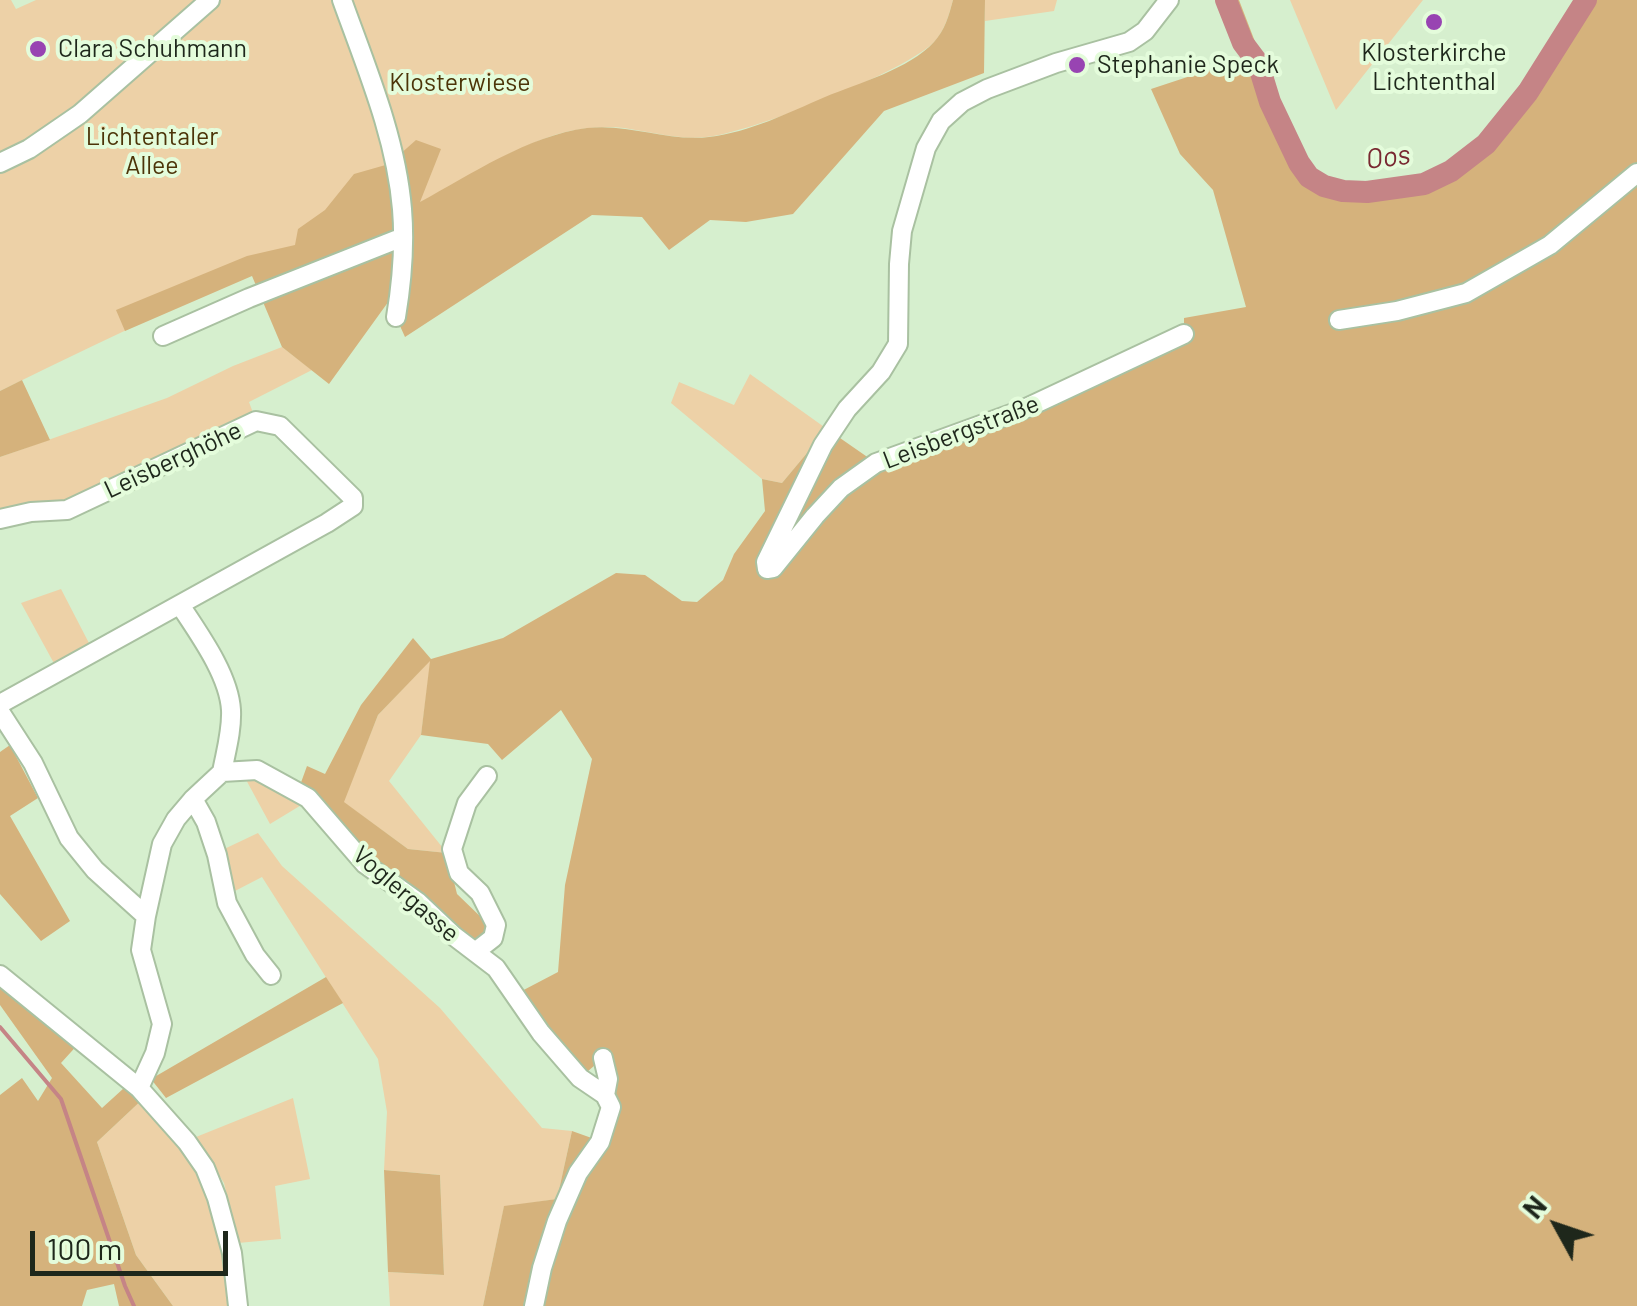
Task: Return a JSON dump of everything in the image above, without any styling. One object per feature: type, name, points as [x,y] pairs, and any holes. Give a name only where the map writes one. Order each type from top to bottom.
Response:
[{"type":"street","points":[[0,164],[80,114],[210,0]]},
{"type":"street","points":[[342,0],[386,126],[400,194],[403,237],[396,317]]},
{"type":"street","name":"Leisbergstraße","points":[[1169,0],[1145,31],[1129,42],[1056,63],[987,89],[962,102],[942,120],[926,148],[902,231],[898,344],[881,372],[822,444],[766,562],[767,569],[774,568],[840,488],[876,463],[1022,410],[1184,334]]},
{"type":"street","points":[[1338,320],[1397,311],[1466,293],[1550,244],[1637,173]]},
{"type":"street","points":[[163,336],[403,237]]},
{"type":"street","name":"Leisberghöhe","points":[[0,519],[67,510],[256,421],[280,426],[346,488],[356,507],[0,704]]},
{"type":"street","points":[[139,1088],[155,1053],[162,1024],[141,950],[162,844],[193,798],[222,772],[230,733],[231,706],[220,672],[180,605]]},
{"type":"street","points":[[0,712],[33,763],[70,838],[95,870],[146,916]]},
{"type":"street","name":"Voglergasse","points":[[222,772],[258,770],[308,798],[365,864],[418,902],[496,968],[541,1033],[580,1078],[605,1095]]},
{"type":"street","name":"Voglergasse","points":[[474,952],[494,938],[496,925],[480,893],[459,874],[452,849],[466,803],[487,776]]},
{"type":"street","points":[[193,798],[206,822],[227,903],[270,976]]},
{"type":"street","points":[[0,975],[139,1088],[187,1142],[205,1168],[217,1198],[232,1253],[238,1306]]},
{"type":"street","points":[[534,1306],[557,1221],[578,1173],[600,1142],[611,1107],[605,1095],[608,1078],[603,1058]]},
{"type":"green space","name":"Lichtentaler Allee","points":[[0,0],[11,0],[16,9],[36,0],[953,0],[935,41],[919,54],[826,99],[755,125],[706,137],[675,137],[605,127],[549,137],[401,212],[192,300],[0,391]]},
{"type":"green space","points":[[985,0],[1057,0],[1054,11],[985,21]]},
{"type":"green space","points":[[1290,0],[1423,0],[1336,110]]},
{"type":"green space","points":[[282,347],[312,370],[249,402],[256,421],[108,492],[0,519],[0,457],[167,398]]},
{"type":"green space","points":[[750,374],[827,429],[782,483],[762,479],[671,403],[679,382],[734,405]]},
{"type":"green space","points":[[61,589],[91,647],[56,667],[21,603]]},
{"type":"green space","points":[[431,659],[421,735],[389,781],[447,853],[408,849],[343,802],[378,715]]},
{"type":"green space","points":[[257,775],[303,804],[270,824],[244,776]]},
{"type":"green space","points":[[258,833],[282,866],[440,1008],[542,1128],[572,1131],[557,1199],[504,1207],[483,1306],[390,1306],[388,1272],[444,1275],[440,1175],[384,1170],[387,1112],[378,1059],[262,877],[233,892],[220,851]]},
{"type":"green space","points":[[146,1096],[205,1168],[236,1306],[173,1306],[136,1255],[97,1142]]},
{"type":"green space","points":[[293,1098],[310,1179],[275,1186],[281,1239],[238,1243],[224,1183],[196,1137]]},
{"type":"shaded area","points":[[953,0],[985,0],[984,73],[884,111],[793,214],[746,222],[710,220],[669,250],[642,217],[592,215],[405,337],[396,317],[399,287],[329,384],[282,347],[252,276],[125,331],[116,310],[247,256],[295,245],[298,229],[325,210],[354,174],[389,164],[416,140],[441,149],[420,202],[501,157],[565,132],[603,127],[694,138],[739,131],[911,60],[938,37]]},
{"type":"shaded area","points":[[1220,0],[1239,0],[1297,151],[1311,172],[1328,184],[1361,189],[1418,181],[1449,167],[1482,141],[1582,0],[1637,0],[1637,1306],[483,1306],[504,1206],[557,1199],[572,1131],[600,1141],[611,1107],[602,1059],[580,1078],[516,994],[558,972],[565,885],[592,759],[561,710],[502,760],[488,744],[421,735],[430,661],[378,715],[344,802],[408,849],[447,853],[457,894],[485,921],[488,934],[474,949],[365,864],[299,788],[307,766],[325,774],[361,705],[413,638],[431,659],[503,638],[616,573],[645,575],[682,601],[697,602],[723,580],[734,554],[765,511],[762,479],[782,483],[827,429],[876,463],[1184,334],[1184,318],[1246,307],[1213,190],[1180,154],[1151,89],[1242,59]]},
{"type":"shaded area","points":[[22,380],[50,440],[0,457],[0,391]]},
{"type":"shaded area","points":[[10,745],[38,798],[10,816],[70,921],[41,941],[0,894],[0,752]]},
{"type":"shaded area","points":[[0,975],[81,1041],[61,1063],[102,1108],[124,1088],[146,1096],[97,1142],[136,1255],[173,1306],[119,1306],[114,1284],[87,1290],[82,1306],[0,1306],[0,1095],[22,1078],[38,1101],[52,1078],[0,1005]]},
{"type":"shaded area","points":[[326,977],[343,1003],[166,1098],[151,1079]]},
{"type":"shaded area","points":[[384,1170],[440,1175],[444,1275],[388,1272]]},
{"type":"waterway","name":"Oos","points":[[1226,0],[1243,43],[1258,63],[1270,102],[1309,177],[1343,191],[1367,192],[1424,184],[1451,171],[1486,144],[1528,92],[1586,0]]},
{"type":"waterway","points":[[0,1027],[61,1099],[134,1306]]},
{"type":"place","name":"Klosterkirche Lichtenthal","points":[[1434,22]]},
{"type":"place","name":"Clara Schuhmann","points":[[38,49]]},
{"type":"place","name":"Stephanie Speck","points":[[1077,65]]},
{"type":"park label","name":"Klosterwiese","points":[[460,83]]}]
